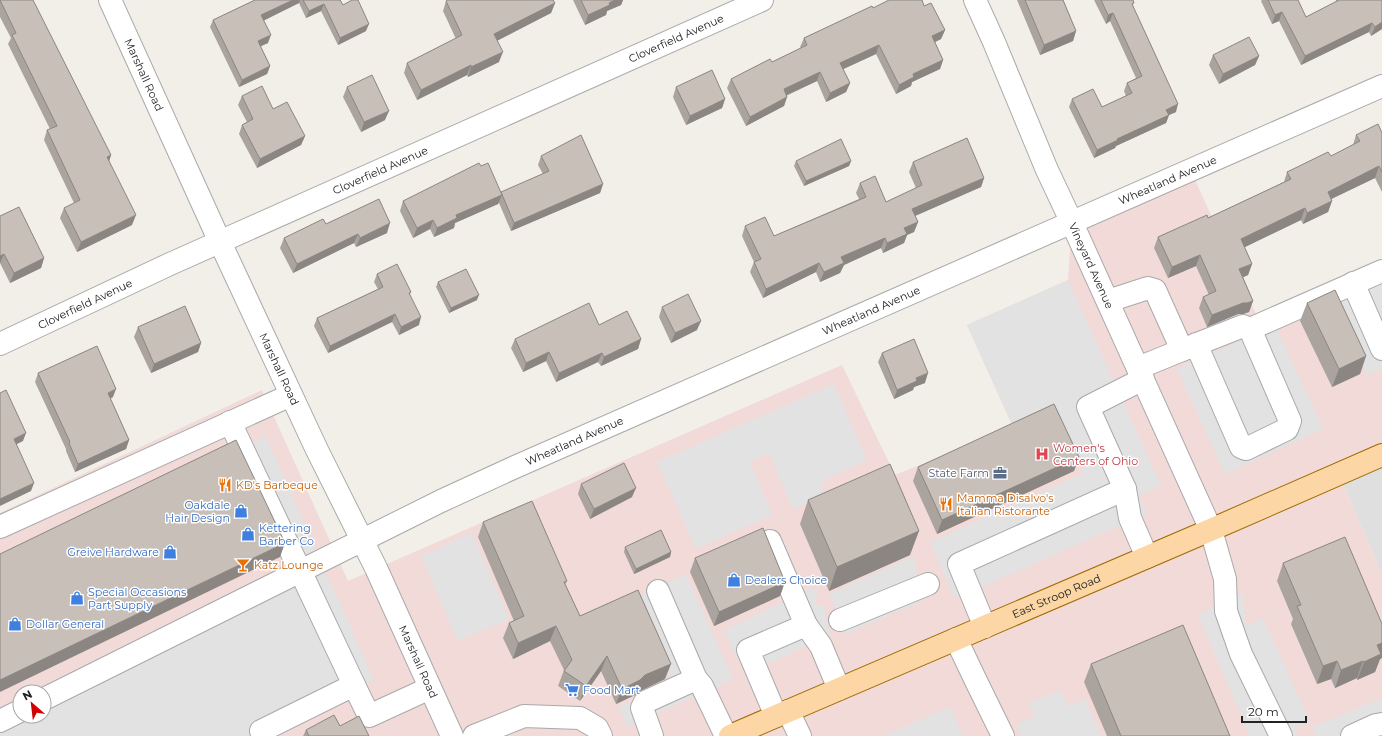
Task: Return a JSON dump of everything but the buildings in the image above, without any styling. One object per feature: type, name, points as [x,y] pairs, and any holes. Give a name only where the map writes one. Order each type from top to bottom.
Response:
[{"type":"main road","name":"East Stroop Road","points":[[730,736],[1382,455]]},
{"type":"street","name":"Marshall Road","points":[[110,0],[291,395],[376,568],[452,736]]},
{"type":"street","name":"Cloverfield Avenue","points":[[0,344],[170,264],[762,0]]},
{"type":"street","name":"Vineyard Avenue","points":[[975,0],[994,42],[1046,170],[1108,301],[1211,530],[1225,579],[1226,611],[1241,654],[1281,736]]},
{"type":"street","name":"Wheatland Avenue","points":[[52,695],[441,501],[515,467],[1382,86]]},
{"type":"street","points":[[1250,329],[1382,271]]},
{"type":"street","points":[[1353,284],[1382,349]]},
{"type":"street","points":[[1108,301],[1148,288],[1155,290],[1189,347],[1241,447],[1246,449],[1287,429],[1290,421],[1250,329],[1243,326],[1189,347],[1140,374],[1088,407],[1125,489],[1130,518],[1148,557]]},
{"type":"street","points":[[0,527],[291,395]]},
{"type":"street","points":[[230,422],[369,716],[430,688]]},
{"type":"street","points":[[985,627],[959,564],[1125,489]]},
{"type":"street","points":[[770,541],[806,625],[821,646],[839,689]]},
{"type":"street","points":[[840,620],[928,584]]},
{"type":"street","points":[[658,591],[696,680],[702,686],[726,736]]},
{"type":"street","points":[[800,736],[782,713],[748,650],[806,625]]},
{"type":"street","points":[[956,639],[1003,736]]},
{"type":"street","points":[[652,736],[642,708],[645,702],[696,680]]},
{"type":"street","points":[[264,736],[261,731],[354,685]]},
{"type":"street","points":[[0,721],[12,715]]},
{"type":"street","points":[[474,736],[524,716],[580,718],[597,728],[601,736]]},
{"type":"street","points":[[1352,736],[1376,725],[1382,724]]},
{"type":"shaded area","points":[[1191,171],[1261,325],[1382,270],[1382,455],[1339,474],[1382,575],[1382,736],[0,736],[0,513],[262,390],[348,581],[842,365],[895,475],[1013,427],[967,325],[1068,280],[1072,223]]},
{"type":"shaded area","points":[[1382,278],[1382,371],[1380,369],[1367,375],[1331,299]]},
{"type":"shaded area","points":[[1068,280],[1161,486],[1139,496],[1147,513],[955,599],[930,542],[1084,473],[1055,408],[1013,427],[967,325]]},
{"type":"shaded area","points":[[1275,325],[1323,429],[1225,474],[1177,369]]},
{"type":"shaded area","points":[[834,384],[867,460],[823,480],[822,496],[793,509],[769,453],[750,462],[773,515],[696,549],[657,462]]},
{"type":"shaded area","points":[[265,435],[374,680],[258,733],[259,736],[0,736],[0,712],[12,714],[12,724],[52,724],[52,688],[301,566],[246,448]]},
{"type":"shaded area","points":[[1382,455],[1382,575],[1339,474]]},
{"type":"shaded area","points":[[472,533],[509,619],[458,641],[421,556]]},
{"type":"shaded area","points":[[914,556],[921,601],[846,634],[829,594]]},
{"type":"shaded area","points":[[686,574],[733,679],[627,727],[619,707],[673,683],[635,598]]},
{"type":"shaded area","points":[[809,589],[818,589],[815,605],[826,605],[825,617],[831,634],[753,671],[736,657],[724,630]]},
{"type":"shaded area","points":[[1243,593],[1246,626],[1263,618],[1310,722],[1293,729],[1298,736],[1250,736],[1198,615]]},
{"type":"shaded area","points":[[1060,690],[1068,706],[1085,699],[1101,736],[1021,736],[1016,725],[1035,716],[1029,703]]},
{"type":"shaded area","points":[[1382,698],[1382,736],[1317,736],[1312,727]]},
{"type":"shaded area","points":[[950,707],[963,736],[883,736]]},
{"type":"place","name":"Women's Centers of Ohio","points":[[1042,454]]},
{"type":"place","name":"State Farm","points":[[1000,473]]},
{"type":"place","name":"KD's Barbeque","points":[[225,485]]},
{"type":"place","name":"Mamma Disalvo's Italian Ristorante","points":[[946,504]]},
{"type":"place","name":"Oakdale Hair Design","points":[[241,511]]},
{"type":"place","name":"Kettering Barber Co","points":[[248,534]]},
{"type":"place","name":"Greive Hardware","points":[[170,552]]},
{"type":"place","name":"Katz Lounge","points":[[243,565]]},
{"type":"place","name":"Dealers Choice","points":[[734,580]]},
{"type":"place","name":"Special Occasions Part Supply","points":[[77,598]]},
{"type":"place","name":"Dollar General","points":[[15,624]]},
{"type":"place","name":"Food Mart","points":[[572,690]]}]
